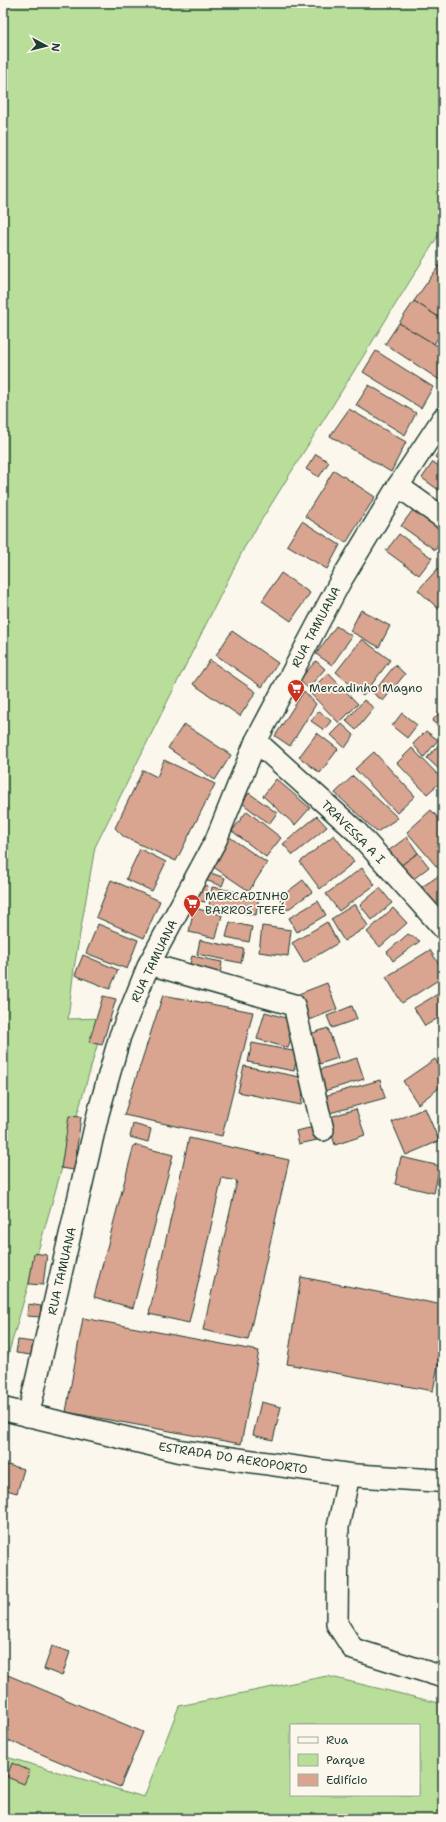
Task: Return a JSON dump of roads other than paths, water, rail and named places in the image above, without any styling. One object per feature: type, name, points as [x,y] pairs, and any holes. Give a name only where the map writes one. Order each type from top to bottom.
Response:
[{"type":"street","name":"RUA TAMUANA","points":[[28,1416],[100,1107],[120,1036],[149,964],[216,840],[256,741],[340,582],[398,486],[443,418]]},
{"type":"street","points":[[398,486],[443,518]]},
{"type":"street","name":"TRAVESSA A I","points":[[256,741],[357,832],[442,924]]},
{"type":"street","points":[[149,964],[294,1005],[323,1130]]},
{"type":"street","name":"ESTRADA DO AEROPORTO","points":[[3,1408],[28,1416],[179,1451],[349,1476],[443,1481]]},
{"type":"street","points":[[349,1476],[338,1527],[336,1624],[353,1649],[443,1677]]},
{"type":"place","name":"Mercadinho Magno","points":[[296,703]]},
{"type":"place","name":"MERCADINHO BARROS TEFÉ","points":[[192,918]]}]
